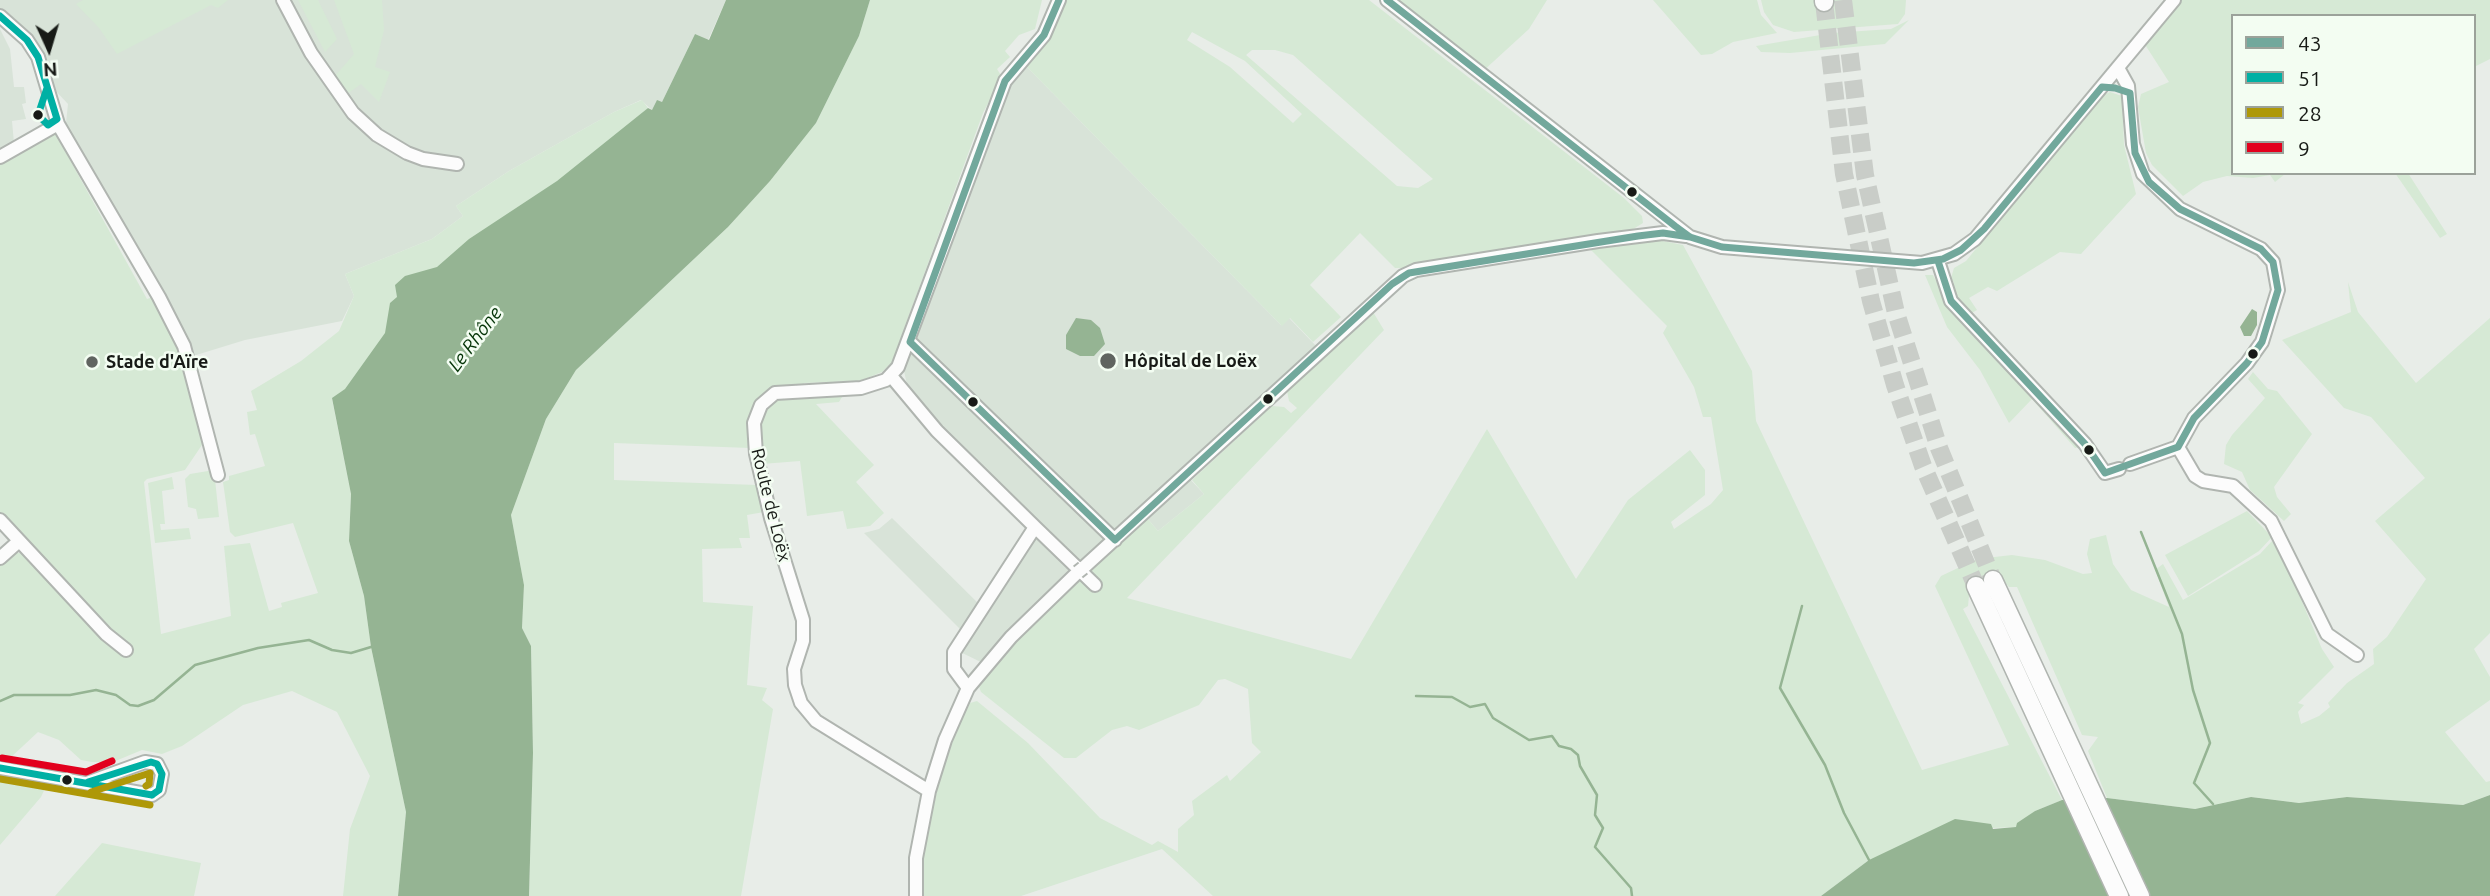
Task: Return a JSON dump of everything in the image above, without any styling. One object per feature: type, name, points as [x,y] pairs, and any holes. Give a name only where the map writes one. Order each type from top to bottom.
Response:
[{"type":"highway","points":[[2119,896],[2057,761],[1984,583],[2075,756],[2140,896]]},
{"type":"street","points":[[282,0],[311,53],[353,113],[377,135],[407,153],[423,159],[457,164]]},
{"type":"street","points":[[1059,0],[1044,34],[1005,81],[910,342],[891,376],[937,431],[1095,585]]},
{"type":"street","points":[[1387,0],[1690,237]]},
{"type":"street","points":[[916,896],[916,858],[929,791],[945,740],[968,688],[1011,637],[1080,570],[1403,276],[1416,270],[1663,233],[1690,237],[1722,247],[1914,263],[1938,261],[1961,250],[1975,239],[2174,0]]},
{"type":"street","points":[[0,16],[27,40],[38,57],[58,124],[159,297],[184,346],[218,475]]},
{"type":"street","points":[[1938,261],[1951,301],[2085,444],[2105,473],[2178,447],[2194,418],[2247,363],[2262,342],[2275,305],[2277,275],[2273,262],[2261,249],[2180,209],[2149,182],[2135,153],[2130,93],[2118,68]]},
{"type":"street","points":[[2102,87],[2130,93]]},
{"type":"street","points":[[0,157],[58,124]]},
{"type":"street","points":[[1638,236],[1651,229],[1653,217],[1650,206]]},
{"type":"street","points":[[910,342],[1115,540]]},
{"type":"street","name":"Route de Loëx","points":[[891,376],[880,382],[846,390],[775,393],[764,400],[757,411],[754,442],[771,517],[802,613],[803,641],[794,668],[797,693],[804,708],[816,721],[929,791]]},
{"type":"street","points":[[2178,447],[2195,476],[2203,481],[2233,486],[2271,521],[2327,634],[2357,655]]},
{"type":"street","points":[[0,520],[106,634],[126,650]]},
{"type":"street","points":[[968,688],[954,669],[954,652],[1035,527]]},
{"type":"street","points":[[0,558],[18,542]]},
{"type":"street","points":[[0,768],[152,795],[159,790],[162,774],[157,764],[151,762],[98,776],[87,783]]},
{"type":"shaded area","points":[[0,0],[726,0],[708,40],[695,34],[662,102],[652,110],[641,100],[614,112],[509,171],[456,206],[463,216],[432,239],[345,274],[354,296],[342,321],[245,340],[193,356],[70,133],[66,123],[68,104],[53,88],[36,43],[14,18],[0,10]]},
{"type":"shaded area","points":[[83,0],[228,0],[218,8],[211,5],[117,54],[99,28],[76,4]]},
{"type":"shaded area","points":[[298,0],[318,0],[337,39],[325,52]]},
{"type":"shaded area","points":[[334,0],[382,0],[384,30],[375,67],[390,72],[379,102],[361,84],[347,94],[335,76],[354,54]]},
{"type":"shaded area","points":[[870,0],[1042,0],[1035,29],[1019,35],[1005,51],[1010,57],[997,69],[1002,77],[983,113],[892,362],[882,372],[860,381],[804,383],[806,395],[842,397],[839,402],[816,404],[874,465],[856,482],[884,513],[870,526],[847,529],[843,511],[807,516],[800,461],[762,464],[750,448],[614,443],[614,480],[757,485],[764,512],[747,515],[750,538],[739,538],[742,548],[702,549],[703,602],[753,606],[747,685],[767,688],[762,700],[773,709],[741,896],[529,896],[533,753],[531,646],[522,628],[524,585],[511,515],[546,419],[576,370],[728,227],[770,181],[816,123],[859,36]]},
{"type":"shaded area","points":[[1065,0],[1369,0],[1624,198],[1642,216],[1643,223],[1630,231],[1409,268],[1395,268],[1360,233],[1310,285],[1341,317],[1313,342],[1290,318],[1282,326],[1024,64],[1053,33]],"holes":[[[1192,32],[1245,61],[1302,114],[1293,123],[1230,67],[1187,40]],[[1252,50],[1275,50],[1293,55],[1433,179],[1418,188],[1397,186],[1246,55]]]},
{"type":"shaded area","points":[[1394,0],[1547,0],[1529,29],[1482,72]]},
{"type":"shaded area","points":[[1653,0],[1757,0],[1761,15],[1777,33],[1733,42],[1712,54],[1701,55]]},
{"type":"shaded area","points":[[1761,0],[1815,0],[1818,3],[1827,0],[1906,0],[1905,14],[1898,24],[1794,32],[1773,25],[1764,12]]},
{"type":"shaded area","points":[[2180,0],[2490,0],[2490,59],[2476,66],[2476,14],[2231,14],[2231,175],[2270,175],[2253,178],[2227,176],[2203,182],[2183,196],[2152,165],[2146,153],[2138,107],[2141,94],[2169,82],[2144,43]]},
{"type":"shaded area","points":[[1909,20],[1885,44],[1790,53],[1761,52],[1756,46],[1832,33],[1891,29]]},
{"type":"shaded area","points":[[0,29],[10,49],[14,87],[24,87],[26,103],[22,104],[26,119],[12,121],[14,143],[0,150]]},
{"type":"shaded area","name":"Hôpital de Loëx","points":[[1024,64],[1281,325],[1289,318],[1320,350],[1186,475],[1204,494],[1158,531],[1147,518],[1106,553],[991,667],[950,647],[961,630],[864,533],[879,529],[892,518],[980,605],[1030,522],[937,431],[942,426],[908,389],[904,371],[1010,79]]},
{"type":"shaded area","points":[[2110,92],[2122,96],[2124,145],[2136,194],[2081,254],[2060,252],[1997,291],[1988,287],[1969,298],[1977,310],[1970,314],[1950,288],[1954,283],[1951,278],[1954,268],[1966,261],[2101,96]]},
{"type":"shaded area","points":[[642,100],[648,108],[371,372],[332,399],[351,494],[349,541],[364,596],[371,647],[406,812],[398,896],[343,896],[350,829],[370,776],[337,712],[292,691],[243,705],[182,746],[162,754],[142,750],[113,762],[92,762],[81,760],[59,740],[38,732],[8,760],[0,760],[0,565],[13,553],[26,553],[0,513],[0,164],[55,133],[147,299],[153,297],[180,351],[204,442],[185,470],[144,482],[161,634],[231,616],[224,546],[250,543],[269,611],[282,607],[281,603],[318,593],[293,523],[235,537],[230,532],[223,482],[229,480],[229,476],[265,466],[255,434],[250,435],[247,412],[257,410],[251,391],[301,361],[339,331],[354,296],[345,274],[432,239],[463,216],[456,206],[509,171],[614,112]]},
{"type":"shaded area","points":[[2270,175],[2284,175],[2275,182]]},
{"type":"shaded area","points":[[2396,175],[2409,175],[2447,234],[2440,238]]},
{"type":"shaded area","points":[[1630,241],[1663,241],[1683,245],[1752,371],[1756,421],[1922,770],[2009,745],[1935,586],[1941,576],[1977,559],[2012,555],[2045,560],[2083,574],[2092,573],[2087,554],[2090,539],[2106,535],[2113,564],[2131,590],[2169,607],[2155,570],[2163,564],[2183,600],[2260,554],[2272,541],[2287,566],[2322,649],[2334,667],[2298,703],[2304,705],[2298,712],[2301,724],[2319,716],[2330,707],[2328,703],[2347,683],[2374,664],[2373,649],[2387,637],[2426,579],[2375,521],[2425,478],[2371,417],[2344,408],[2282,340],[2351,312],[2348,282],[2358,312],[2416,383],[2490,318],[2490,633],[2474,649],[2490,677],[2490,700],[2445,732],[2486,782],[2490,781],[2490,795],[2463,805],[2347,797],[2299,803],[2251,797],[2195,809],[2107,798],[2088,751],[2098,737],[2082,735],[2017,587],[2009,587],[2001,578],[1983,588],[1970,585],[1968,606],[1963,609],[2062,800],[2035,811],[2016,827],[1992,828],[1869,860],[1821,896],[1213,896],[1162,849],[1021,896],[921,896],[919,873],[939,781],[954,735],[970,703],[977,701],[1028,743],[1100,818],[1152,845],[1158,841],[1178,852],[1178,829],[1194,815],[1192,801],[1227,775],[1230,781],[1261,752],[1252,743],[1248,689],[1225,679],[1218,680],[1199,705],[1139,730],[1127,726],[1112,730],[1076,758],[1064,758],[981,692],[978,684],[1016,638],[1147,518],[1158,531],[1204,494],[1192,480],[1272,406],[1284,407],[1291,413],[1297,408],[1289,401],[1287,391],[1373,312],[1384,330],[1127,598],[1351,659],[1487,429],[1576,579],[1628,500],[1690,450],[1705,470],[1705,495],[1671,522],[1674,529],[1711,504],[1723,490],[1711,417],[1703,417],[1694,387],[1663,333],[1667,326],[1588,247]]},
{"type":"shaded area","points":[[1925,275],[1933,275],[1951,309],[2081,447],[2075,448],[2032,399],[2009,423],[1980,370],[1947,327]]},
{"type":"shaded area","points":[[2253,372],[2268,389],[2277,391],[2312,434],[2274,487],[2277,497],[2291,514],[2284,521],[2250,490],[2242,472],[2224,464],[2226,445],[2232,435],[2265,398],[2248,379]]},
{"type":"shaded area","points":[[214,470],[219,517],[198,519],[196,509],[188,507],[185,479],[190,474]]},
{"type":"shaded area","points":[[172,477],[174,489],[162,491],[165,524],[160,524],[161,530],[189,528],[191,539],[155,543],[148,483]]},
{"type":"shaded area","points":[[2247,511],[2272,537],[2259,551],[2188,596],[2165,555]]},
{"type":"shaded area","points":[[0,774],[48,782],[41,797],[0,845]]},
{"type":"shaded area","points":[[102,843],[201,863],[194,896],[55,896]]},
{"type":"water","name":"Le Rhône","points":[[726,0],[870,0],[859,36],[816,123],[770,181],[728,227],[576,370],[546,419],[511,515],[524,585],[522,628],[531,646],[533,753],[529,896],[398,896],[406,812],[371,647],[364,596],[349,541],[351,494],[332,398],[345,389],[385,333],[390,303],[397,297],[395,285],[405,276],[437,267],[469,239],[557,181],[648,108],[652,110],[657,100],[662,102],[695,34],[709,40]]},
{"type":"water","points":[[2252,309],[2257,312],[2257,325],[2251,336],[2244,336],[2240,327]]},
{"type":"water","points":[[1076,318],[1091,320],[1100,328],[1105,344],[1094,356],[1080,356],[1066,349],[1066,335]]},
{"type":"water","points":[[2490,795],[2490,896],[1821,896],[1869,860],[1955,819],[1991,824],[1993,829],[2016,827],[2017,823],[2035,811],[2062,800],[2107,798],[2195,809],[2251,797],[2299,803],[2347,797],[2463,805]]},
{"type":"waterway","points":[[2141,532],[2182,634],[2193,690],[2210,743],[2194,783],[2213,804]]},
{"type":"waterway","points":[[1802,606],[1780,688],[1825,765],[1844,813],[1869,860]]},
{"type":"waterway","points":[[0,701],[14,695],[70,695],[96,690],[116,695],[130,705],[138,706],[154,700],[195,665],[258,648],[309,640],[332,650],[351,653],[371,647]]},
{"type":"waterway","points":[[1416,696],[1452,697],[1470,707],[1485,704],[1493,718],[1529,740],[1552,736],[1559,746],[1571,749],[1578,755],[1580,766],[1597,795],[1595,815],[1603,828],[1595,847],[1631,888],[1632,896]]},
{"type":"tunnel","points":[[1843,0],[1865,175],[1896,313],[1939,448],[1993,580]]},
{"type":"tunnel","points":[[1824,2],[1844,174],[1871,301],[1895,385],[1923,466],[1976,586]]},
{"type":"transit line","name":"43","points":[[1059,0],[1044,35],[1005,81],[910,342],[1115,540],[1392,284],[1409,273],[1638,236],[1663,233],[1690,237]]},
{"type":"transit line","name":"43","points":[[1387,0],[1675,226],[1690,237],[1722,247],[1914,263],[1943,259],[1961,250],[1984,229],[2102,87],[2115,88],[2130,93],[2135,153],[2149,182],[2180,209],[2261,249],[2273,262],[2278,290],[2262,342],[2247,363],[2194,418],[2178,447],[2105,473],[2085,444],[1951,301],[1938,261]]},
{"type":"transit line","name":"51","points":[[0,16],[27,40],[38,57],[57,119],[48,125],[38,115],[47,88]]},
{"type":"transit line","name":"9","points":[[2,758],[86,772],[112,761]]},
{"type":"transit line","name":"51","points":[[88,782],[151,762],[157,764],[162,774],[159,790],[152,795]]},
{"type":"transit line","name":"51","points":[[0,768],[152,795]]},
{"type":"transit line","name":"28","points":[[91,792],[150,773],[149,784],[146,786]]},
{"type":"transit line","name":"28","points":[[0,779],[150,805]]},
{"type":"place","name":"Hôpital de Loëx","points":[[1108,361]]},
{"type":"place","name":"Stade d'Aïre","points":[[92,362]]}]
